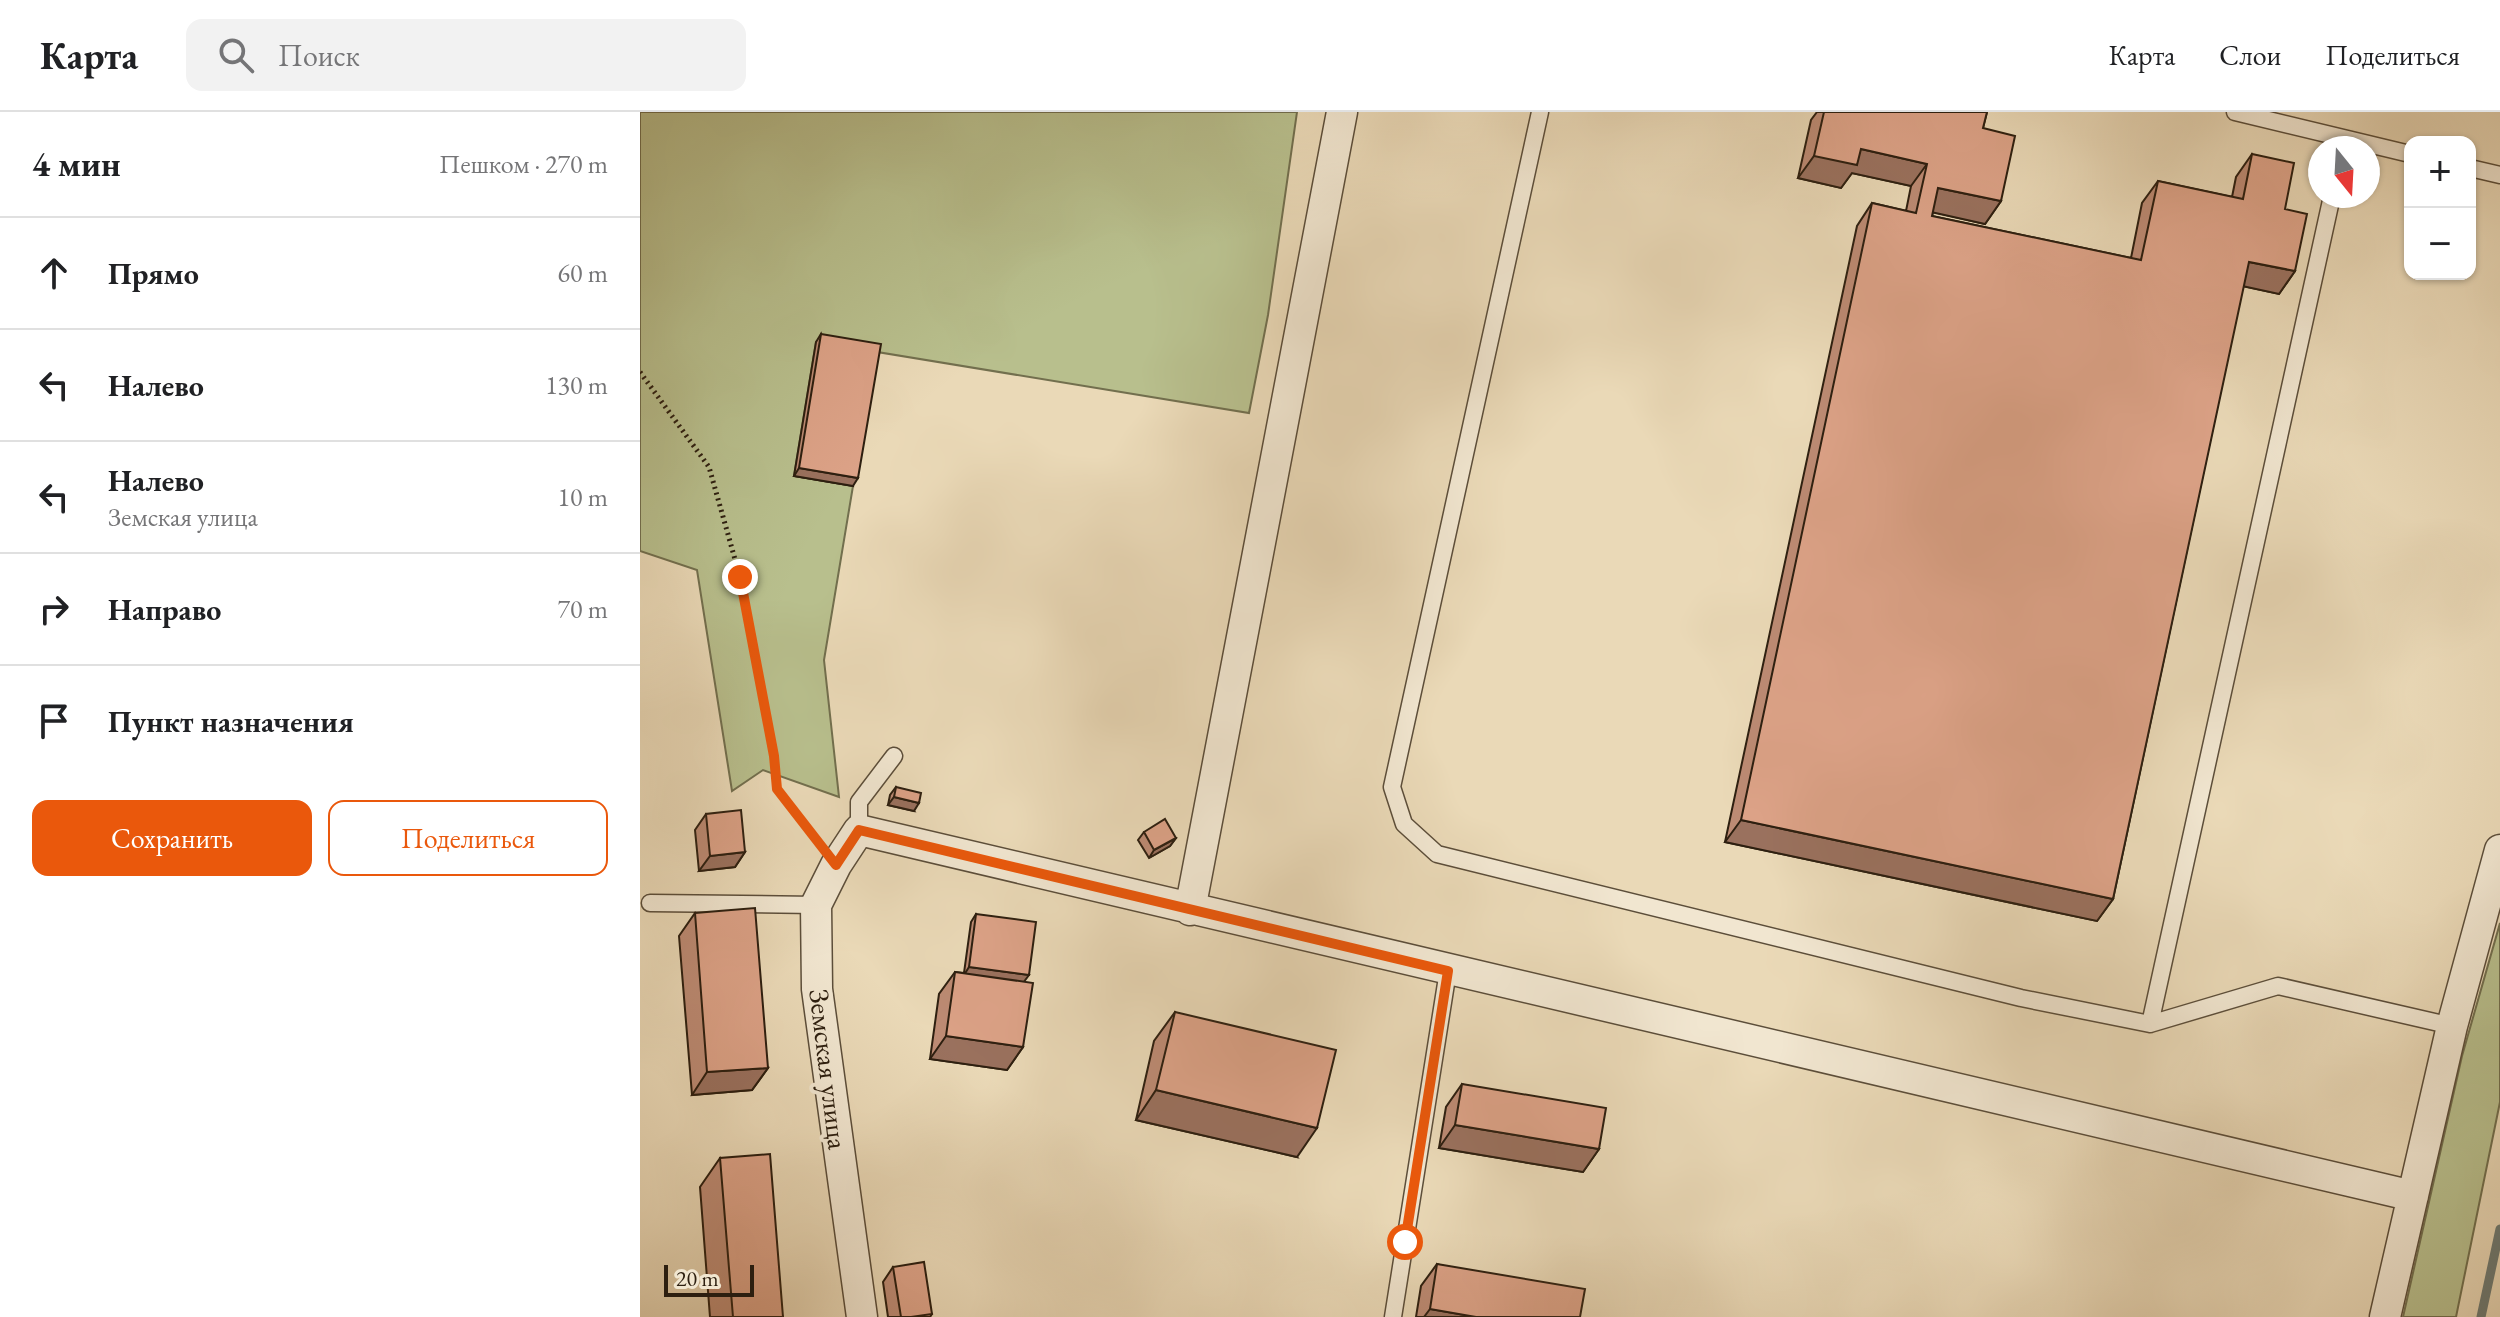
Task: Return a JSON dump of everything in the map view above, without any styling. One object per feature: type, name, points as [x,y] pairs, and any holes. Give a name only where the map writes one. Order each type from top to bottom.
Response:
[{"type":"street","points":[[1190,910],[1342,112]]},
{"type":"street","points":[[859,830],[2413,1196]]},
{"type":"street","name":"Земская улица","points":[[859,830],[836,865],[816,905],[817,989],[862,1317]]},
{"type":"street","points":[[2385,1317],[2452,1026],[2500,850]]},
{"type":"lane","points":[[1540,112],[1392,787],[1404,824],[1437,854],[2021,998],[2150,1024],[2278,986],[2452,1026]]},
{"type":"lane","points":[[2235,112],[2318,136]]},
{"type":"lane","points":[[2380,149],[2404,153]]},
{"type":"lane","points":[[2476,169],[2500,175]]},
{"type":"lane","points":[[2150,1024],[2329,208]]},
{"type":"lane","points":[[859,830],[859,802],[894,756]]},
{"type":"lane","points":[[650,903],[816,905]]},
{"type":"lane","points":[[1393,1317],[1448,971]]},
{"type":"path","points":[[640,372],[709,467],[740,577],[774,756],[777,789],[836,865]]},
{"type":"green space","points":[[640,112],[1297,112],[1268,315],[1249,413],[816,342],[794,476],[853,486],[824,660],[839,797],[763,770],[732,791],[697,570],[640,551]]},
{"type":"green space","points":[[2500,923],[2500,1102],[2456,1317],[2403,1317],[2462,1056]]},
{"type":"building","points":[[1824,112],[1987,112],[1983,128],[2015,136],[2001,201],[1938,188],[1932,216],[2141,260],[2158,181],[2243,199],[2252,154],[2294,163],[2285,209],[2307,214],[2295,271],[2249,262],[2113,899],[1741,820],[1872,203],[1916,213],[1927,164],[1861,149],[1857,165],[1814,156]]},
{"type":"building","points":[[821,334],[881,344],[858,478],[799,468]]},
{"type":"building","points":[[896,787],[921,793],[919,803],[894,797]]},
{"type":"building","points":[[741,810],[745,852],[710,856],[706,814]]},
{"type":"building","points":[[1165,819],[1176,838],[1154,850],[1144,832]]},
{"type":"building","points":[[755,908],[768,1068],[707,1072],[695,913]]},
{"type":"building","points":[[976,914],[1036,922],[1029,975],[969,967]]},
{"type":"building","points":[[955,972],[1033,983],[1023,1047],[946,1036]]},
{"type":"building","points":[[1175,1012],[1336,1050],[1317,1128],[1156,1090]]},
{"type":"building","points":[[1462,1084],[1606,1108],[1599,1149],[1455,1125]]},
{"type":"building","points":[[770,1154],[783,1317],[733,1317],[720,1158]]},
{"type":"building","points":[[924,1262],[932,1314],[901,1317],[893,1267]]},
{"type":"building","points":[[1437,1264],[1585,1289],[1580,1317],[1476,1317],[1430,1309]]},
{"type":"waterway","points":[[2481,1317],[2500,1229]]},
{"type":"route","points":[[740,577],[774,756],[777,789],[836,865],[859,830],[1448,971],[1405,1242]]}]
